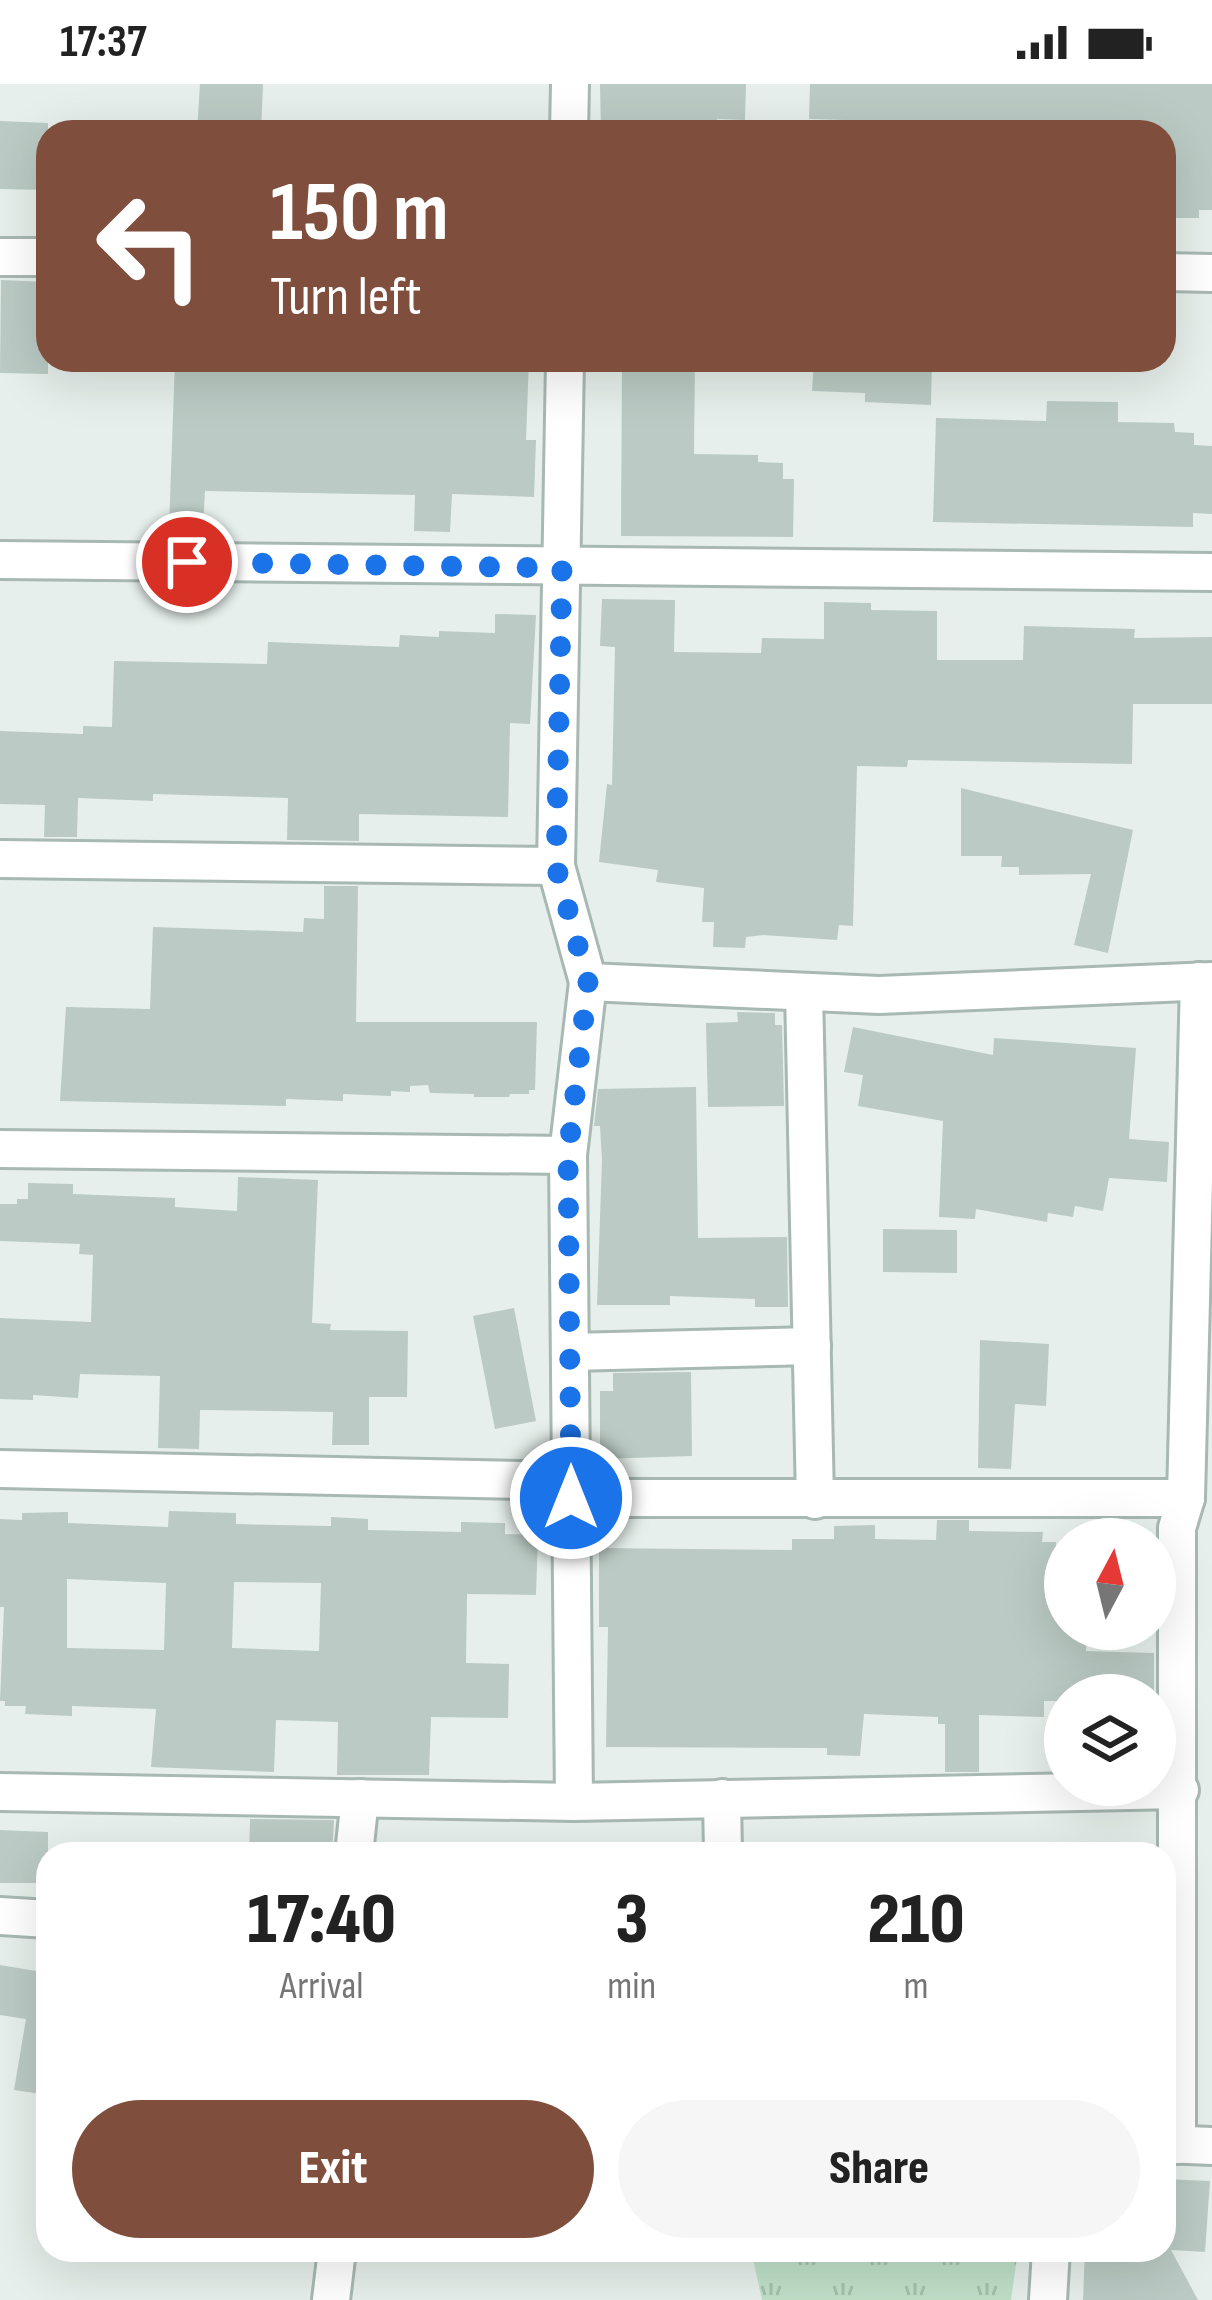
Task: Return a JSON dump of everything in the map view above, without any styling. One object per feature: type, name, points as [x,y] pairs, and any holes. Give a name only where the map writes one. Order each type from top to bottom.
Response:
[{"type":"street","points":[[569,120],[570,84]]},
{"type":"street","points":[[0,256],[36,257]]},
{"type":"street","points":[[1176,272],[1212,273]]},
{"type":"street","points":[[565,372],[556,866],[588,982],[568,1155],[574,1802]]},
{"type":"street","points":[[0,560],[1212,572]]},
{"type":"street","points":[[0,859],[556,866]]},
{"type":"street","points":[[588,982],[879,995],[1206,981],[1186,1498],[1177,1528],[1184,2145]]},
{"type":"street","points":[[804,992],[815,1500]]},
{"type":"street","points":[[0,1149],[568,1155]]},
{"type":"street","points":[[570,1352],[812,1346]]},
{"type":"street","points":[[0,1469],[815,1500],[1186,1498]]},
{"type":"street","points":[[0,1792],[574,1802],[1180,1790]]},
{"type":"street","points":[[355,1842],[360,1798]]},
{"type":"street","points":[[722,1798],[723,1842]]},
{"type":"street","points":[[0,1916],[36,1918]]},
{"type":"street","points":[[332,2300],[336,2262]]},
{"type":"street","points":[[1048,2300],[1050,2262]]},
{"type":"green space","points":[[754,2262],[1016,2262],[1011,2300],[762,2300]]},
{"type":"building","points":[[200,84],[263,84],[262,120],[198,120]]},
{"type":"building","points":[[600,84],[746,84],[745,120],[601,120]]},
{"type":"building","points":[[810,84],[1212,84],[1212,210],[1199,210],[1199,218],[1176,218],[1176,120],[809,119]]},
{"type":"building","points":[[0,121],[36,122],[36,190],[0,189]]},
{"type":"building","points":[[1,280],[36,281],[36,372],[48,374],[0,373]]},
{"type":"building","points":[[175,372],[529,372],[526,440],[536,440],[534,497],[452,494],[450,532],[414,531],[415,495],[205,491],[203,528],[169,527]]},
{"type":"building","points":[[622,372],[695,372],[694,454],[758,455],[758,462],[783,463],[783,479],[794,479],[793,537],[621,536]]},
{"type":"building","points":[[813,372],[932,372],[931,405],[865,402],[865,393],[812,391]]},
{"type":"building","points":[[1047,401],[1118,402],[1118,422],[1174,423],[1175,432],[1194,433],[1194,445],[1212,446],[1212,514],[1193,513],[1193,527],[933,522],[936,418],[1046,421]]},
{"type":"building","points":[[602,599],[675,600],[674,652],[761,653],[762,638],[824,639],[824,602],[871,603],[871,610],[937,611],[937,660],[1023,660],[1024,626],[1135,629],[1134,638],[1212,637],[1212,704],[1133,704],[1132,764],[908,760],[907,767],[857,766],[853,926],[839,925],[837,940],[763,935],[746,937],[745,948],[713,947],[714,922],[702,922],[704,888],[656,882],[658,870],[599,862],[607,784],[612,785],[615,647],[600,646]]},
{"type":"building","points":[[495,614],[536,615],[530,724],[510,723],[508,817],[359,814],[359,841],[287,840],[288,798],[153,794],[153,801],[78,798],[77,837],[44,837],[45,805],[0,804],[0,731],[83,734],[83,726],[112,727],[114,661],[267,664],[268,642],[399,647],[400,635],[495,633]]},
{"type":"building","points":[[961,788],[1133,830],[1108,953],[1074,945],[1091,874],[1019,875],[1019,867],[1001,867],[1002,856],[961,856]]},
{"type":"building","points":[[324,886],[358,886],[356,1022],[537,1022],[535,1090],[509,1097],[474,1097],[430,1093],[428,1085],[410,1086],[410,1092],[391,1091],[391,1096],[343,1094],[343,1101],[286,1099],[286,1106],[60,1101],[66,1007],[150,1009],[153,927],[303,932],[304,918],[324,919]]},
{"type":"building","points":[[737,1012],[775,1013],[775,1025],[782,1025],[784,1106],[708,1107],[706,1023],[738,1022]]},
{"type":"building","points":[[853,1027],[993,1055],[994,1038],[1136,1048],[1129,1139],[1169,1142],[1167,1182],[1109,1178],[1103,1211],[1075,1206],[1073,1217],[1048,1213],[1047,1222],[976,1209],[975,1219],[939,1217],[943,1121],[858,1106],[863,1075],[844,1072]]},
{"type":"building","points":[[696,1087],[698,1238],[787,1237],[788,1307],[755,1307],[755,1299],[670,1296],[670,1305],[597,1305],[602,1160],[600,1126],[594,1126],[598,1089]]},
{"type":"building","points":[[238,1177],[318,1180],[312,1323],[331,1324],[330,1330],[408,1331],[407,1397],[369,1397],[369,1445],[332,1445],[333,1412],[200,1410],[199,1449],[158,1448],[160,1376],[80,1374],[78,1398],[0,1399],[0,1318],[91,1322],[93,1255],[79,1254],[80,1244],[0,1241],[0,1204],[28,1199],[28,1183],[73,1184],[73,1194],[175,1198],[175,1207],[237,1211]]},
{"type":"building","points":[[883,1229],[957,1230],[957,1273],[883,1272]]},
{"type":"building","points":[[514,1308],[536,1421],[495,1429],[473,1316]]},
{"type":"building","points":[[980,1340],[1049,1344],[1046,1406],[1015,1404],[1011,1469],[978,1468]]},
{"type":"building","points":[[691,1372],[692,1456],[600,1459],[600,1391],[613,1391],[613,1373]]},
{"type":"building","points":[[169,1511],[236,1513],[236,1524],[331,1526],[331,1517],[368,1519],[368,1530],[461,1532],[461,1522],[505,1523],[505,1534],[538,1535],[536,1595],[467,1594],[466,1663],[509,1664],[508,1718],[431,1717],[429,1775],[337,1775],[338,1722],[276,1720],[274,1772],[151,1767],[156,1709],[72,1706],[72,1716],[25,1714],[26,1706],[5,1706],[0,1701],[4,1607],[0,1607],[0,1519],[22,1520],[22,1513],[68,1512],[68,1523],[168,1527]],"holes":[[[67,1579],[166,1583],[164,1650],[67,1648]],[[234,1582],[321,1583],[319,1651],[232,1648]]]},
{"type":"building","points":[[937,1520],[969,1520],[969,1531],[1043,1532],[1044,1650],[1154,1653],[1154,1674],[1044,1674],[1044,1717],[979,1715],[979,1772],[945,1772],[945,1724],[938,1724],[938,1717],[864,1714],[860,1756],[827,1755],[827,1748],[606,1747],[608,1627],[599,1627],[599,1548],[792,1550],[792,1539],[834,1539],[834,1526],[875,1525],[875,1539],[936,1540]]},
{"type":"building","points":[[250,1819],[334,1820],[333,1842],[249,1842]]},
{"type":"building","points":[[0,1830],[48,1832],[48,1842],[36,1842],[36,1883],[0,1883]]},
{"type":"building","points":[[0,1965],[36,1971],[36,2093],[14,2090],[26,2019],[0,2015]]},
{"type":"building","points":[[1176,2180],[1210,2181],[1205,2252],[1176,2250]]},
{"type":"building","points":[[1176,2259],[1198,2300],[1083,2300],[1085,2262]]},
{"type":"route","points":[[187,562],[562,568],[556,866],[588,982],[568,1155],[571,1498]]}]
